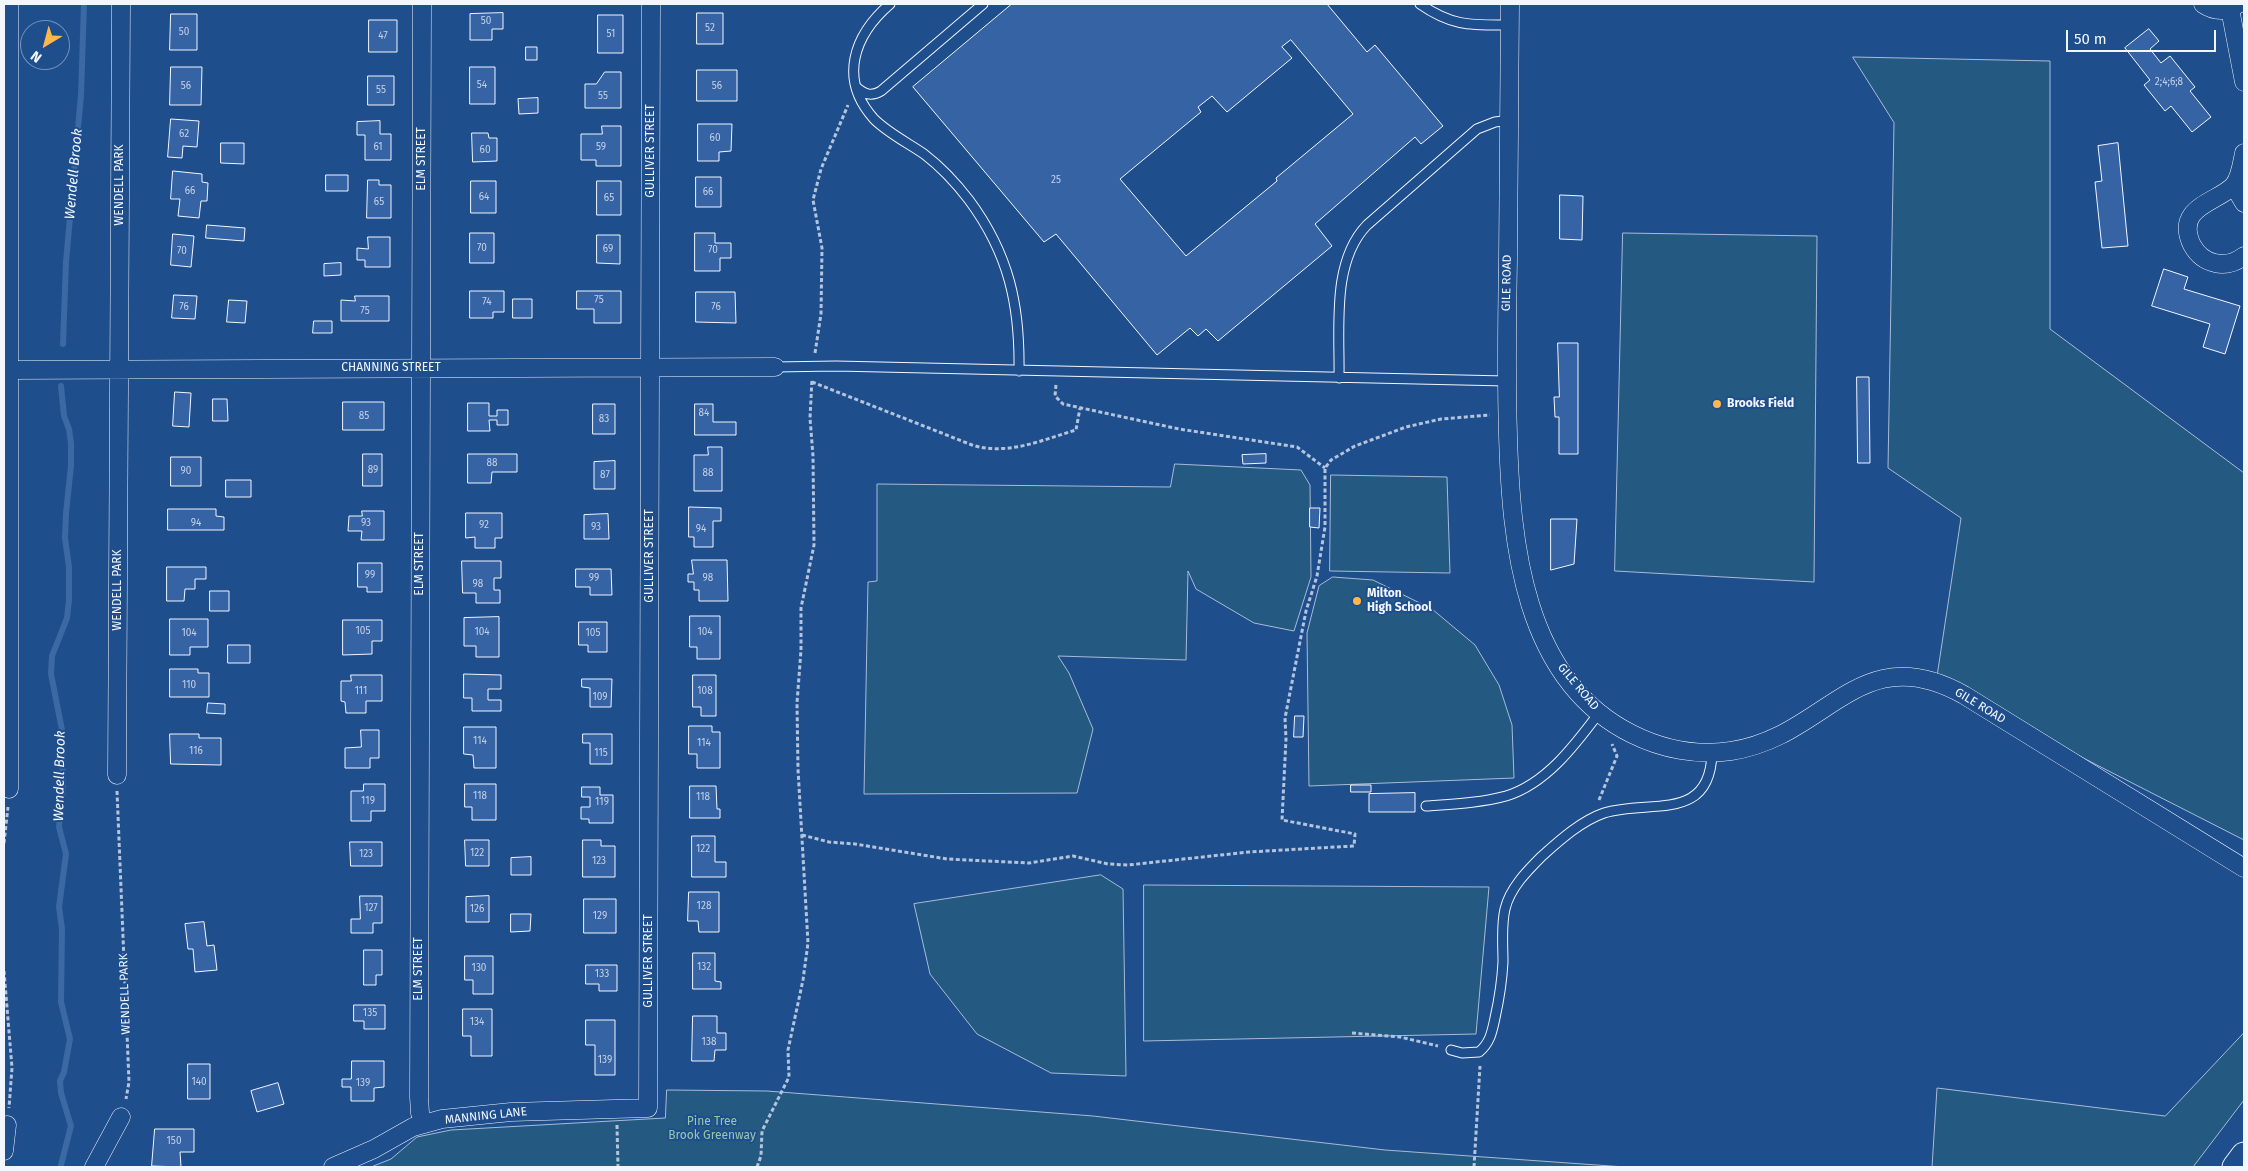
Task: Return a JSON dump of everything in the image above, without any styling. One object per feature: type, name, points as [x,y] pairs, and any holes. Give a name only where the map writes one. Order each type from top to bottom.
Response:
[{"type":"main road","points":[[2235,1167],[2244,1154]]},
{"type":"street","points":[[9,789],[8,370],[10,4]]},
{"type":"street","name":"WENDELL PARK","points":[[117,776],[121,4]]},
{"type":"street","name":"ELM STREET","points":[[422,4],[419,1097],[420,1113],[424,1124]]},
{"type":"street","name":"GULLIVER STREET","points":[[648,1108],[651,4]]},
{"type":"street","name":"GILE ROAD","points":[[1510,4],[1506,381],[1512,520],[1524,588],[1541,633],[1556,660],[1576,689],[1599,713],[1627,732],[1660,746],[1699,753],[1712,753],[1738,750],[1778,737],[1855,689],[1871,682],[1900,676],[1926,678],[1964,696],[2244,868]]},
{"type":"street","points":[[2203,4],[2215,9],[2234,6],[2244,82]]},
{"type":"street","points":[[2244,153],[2234,186],[2198,208],[2190,223],[2189,236],[2195,250],[2209,262],[2227,264],[2244,256]]},
{"type":"street","points":[[2234,186],[2244,203]]},
{"type":"street","name":"CHANNING STREET","points":[[8,370],[775,367]]},
{"type":"street","name":"MANNING LANE","points":[[333,1167],[374,1150],[413,1127],[442,1120],[511,1112],[648,1108]]},
{"type":"street","points":[[94,1167],[121,1117]]},
{"type":"street","points":[[4,1151],[7,1125]]},
{"type":"lane","points":[[890,4],[872,20],[859,42],[854,58],[856,86],[863,104],[875,120],[925,155],[950,177],[986,224],[1006,266],[1014,292],[1019,328],[1019,371]]},
{"type":"lane","points":[[856,86],[865,94],[876,94],[881,91],[983,4]]},
{"type":"lane","points":[[1420,4],[1437,15],[1454,22],[1510,24]]},
{"type":"lane","points":[[1339,378],[1341,285],[1344,267],[1354,241],[1367,225],[1477,129],[1494,122],[1510,120]]},
{"type":"lane","points":[[775,367],[812,366],[1506,381]]},
{"type":"lane","points":[[1426,806],[1478,802],[1507,796],[1520,790],[1553,766],[1599,713]]},
{"type":"lane","points":[[1451,1050],[1462,1053],[1479,1052],[1489,1040],[1499,999],[1503,964],[1504,921],[1508,899],[1522,878],[1543,855],[1567,835],[1592,819],[1616,811],[1674,805],[1692,798],[1705,784],[1709,774],[1712,753]]},
{"type":"path","points":[[757,1167],[761,1156],[762,1131],[789,1078],[788,1050],[803,980],[808,943],[798,769],[797,703],[801,650],[801,608],[814,545],[813,456],[810,418],[812,366],[821,314],[822,248],[813,200],[821,169],[850,100]]},
{"type":"path","points":[[1056,372],[1055,396],[1063,404],[1179,429],[1297,447],[1325,468]]},
{"type":"path","points":[[812,382],[972,445],[994,450],[1007,450],[1076,430],[1080,408]]},
{"type":"path","points":[[802,835],[828,842],[855,844],[948,859],[1029,863],[1073,856],[1108,864],[1144,864],[1249,852],[1354,846],[1355,834],[1282,820],[1286,739],[1284,718],[1306,611],[1317,576],[1325,527],[1325,468],[1331,460],[1355,446],[1406,428],[1449,418],[1507,415]]},
{"type":"path","points":[[1592,819],[1617,756],[1599,713]]},
{"type":"path","name":"WENDELL PARK","points":[[117,776],[129,1082],[121,1117]]},
{"type":"path","points":[[4,843],[9,789]]},
{"type":"path","points":[[4,972],[12,1068],[7,1125]]},
{"type":"path","points":[[1352,1032],[1400,1037],[1451,1050]]},
{"type":"path","points":[[1474,1167],[1480,1072],[1479,1052]]},
{"type":"path","points":[[617,1109],[618,1167]]},
{"type":"green space","points":[[1853,57],[2050,61],[2050,329],[2244,473],[2244,840],[1936,683],[1961,518],[1888,468],[1894,123]]},
{"type":"green space","name":"Brooks Field","points":[[1623,233],[1817,236],[1814,582],[1615,571]]},
{"type":"green space","points":[[1175,464],[1301,470],[1310,485],[1311,577],[1294,631],[1254,623],[1196,589],[1188,571],[1186,660],[1058,656],[1069,673],[1093,729],[1077,793],[864,794],[868,582],[877,581],[877,484],[1170,487]]},
{"type":"green space","points":[[1331,475],[1447,477],[1450,573],[1330,571]]},
{"type":"green space","points":[[1333,577],[1373,580],[1432,609],[1475,645],[1499,685],[1512,725],[1514,778],[1309,786],[1307,633],[1319,586]]},
{"type":"green space","points":[[1101,875],[1123,889],[1126,1076],[1051,1073],[977,1034],[930,974],[914,904]]},
{"type":"green space","points":[[1144,885],[1489,887],[1476,1034],[1144,1041]]},
{"type":"green space","points":[[2244,1033],[2244,1100],[2193,1167],[1932,1167],[1937,1088],[2165,1116]]},
{"type":"green space","name":"Pine Tree Brook Greenway","points":[[667,1090],[767,1091],[1093,1116],[1385,1150],[1625,1167],[371,1167],[391,1159],[417,1137],[451,1130],[665,1118]]},
{"type":"building","points":[[1012,4],[1327,4],[1367,52],[1375,45],[1443,126],[1421,144],[1415,137],[1315,224],[1332,246],[1218,341],[1206,329],[1198,336],[1190,328],[1157,355],[1056,234],[1044,242],[913,87]],"holes":[[[1291,40],[1353,114],[1276,178],[1277,181],[1186,256],[1120,179],[1201,112],[1198,107],[1212,96],[1227,112],[1292,58],[1282,47]]]},
{"type":"building","points":[[503,13],[503,29],[492,29],[492,40],[470,40],[470,14]]},
{"type":"building","points":[[697,13],[723,13],[723,44],[697,44]]},
{"type":"building","points":[[171,14],[197,14],[197,50],[170,50]]},
{"type":"building","points":[[598,15],[623,15],[623,53],[598,53]]},
{"type":"building","points":[[369,20],[397,20],[397,52],[369,52]]},
{"type":"building","points":[[2149,29],[2159,41],[2150,49],[2161,63],[2170,56],[2195,87],[2190,91],[2211,117],[2192,132],[2171,106],[2165,111],[2144,85],[2150,80],[2125,48]]},
{"type":"building","points":[[526,47],[537,47],[537,60],[526,60]]},
{"type":"building","points":[[171,67],[202,67],[201,105],[170,105]]},
{"type":"building","points":[[470,67],[495,67],[495,104],[470,104]]},
{"type":"building","points":[[697,70],[737,70],[737,101],[697,101]]},
{"type":"building","points":[[605,72],[621,72],[621,108],[585,108],[585,84],[596,84]]},
{"type":"building","points":[[368,76],[394,76],[394,105],[368,105]]},
{"type":"building","points":[[538,98],[538,113],[519,114],[518,99]]},
{"type":"building","points":[[171,119],[199,121],[197,147],[183,146],[182,158],[168,157]]},
{"type":"building","points":[[380,121],[380,134],[391,134],[391,160],[365,160],[365,135],[357,135],[357,122]]},
{"type":"building","points":[[698,124],[732,124],[731,151],[719,152],[719,161],[698,161]]},
{"type":"building","points":[[602,126],[621,126],[621,166],[596,166],[596,160],[581,160],[581,134],[602,134]]},
{"type":"building","points":[[472,133],[488,133],[489,138],[497,138],[497,161],[473,162]]},
{"type":"building","points":[[221,143],[244,143],[244,164],[221,163]]},
{"type":"building","points":[[2118,143],[2128,246],[2102,248],[2095,182],[2102,181],[2098,146]]},
{"type":"building","points":[[173,171],[202,174],[202,182],[208,183],[207,201],[201,201],[199,218],[178,216],[180,199],[171,199]]},
{"type":"building","points":[[326,175],[348,175],[348,191],[326,191]]},
{"type":"building","points":[[696,177],[721,177],[721,207],[696,207]]},
{"type":"building","points":[[368,180],[379,180],[379,185],[391,185],[391,218],[367,218]]},
{"type":"building","points":[[471,181],[496,181],[496,213],[471,213]]},
{"type":"building","points":[[597,181],[621,181],[621,215],[597,215]]},
{"type":"building","points":[[1560,195],[1583,196],[1582,240],[1560,239]]},
{"type":"building","points":[[207,225],[245,228],[244,241],[206,238]]},
{"type":"building","points":[[470,233],[494,233],[494,263],[470,263]]},
{"type":"building","points":[[695,233],[715,233],[715,243],[731,243],[731,258],[720,258],[720,271],[695,271]]},
{"type":"building","points":[[173,234],[194,236],[191,267],[171,265]]},
{"type":"building","points":[[597,235],[620,235],[620,264],[597,263]]},
{"type":"building","points":[[368,237],[390,237],[390,267],[365,267],[365,260],[357,260],[357,248],[368,249]]},
{"type":"building","points":[[341,263],[341,275],[324,276],[324,264]]},
{"type":"building","points":[[2164,269],[2188,277],[2184,289],[2240,306],[2225,354],[2203,347],[2210,324],[2152,306]]},
{"type":"building","points":[[470,291],[504,291],[504,312],[493,312],[493,318],[470,318]]},
{"type":"building","points":[[577,291],[621,291],[621,323],[594,323],[594,309],[577,309]]},
{"type":"building","points":[[696,292],[735,292],[736,323],[696,322]]},
{"type":"building","points":[[174,295],[197,296],[195,319],[172,318]]},
{"type":"building","points":[[355,296],[389,296],[389,321],[341,321],[341,300],[355,301]]},
{"type":"building","points":[[513,299],[532,299],[532,318],[513,318]]},
{"type":"building","points":[[229,300],[247,301],[245,323],[227,322]]},
{"type":"building","points":[[314,321],[332,321],[332,333],[313,333]]},
{"type":"building","points":[[1558,343],[1578,343],[1578,454],[1559,454],[1559,417],[1555,417],[1554,397],[1559,397]]},
{"type":"building","points":[[1857,377],[1869,377],[1870,463],[1858,463]]},
{"type":"building","points":[[175,392],[191,393],[189,427],[173,426]]},
{"type":"building","points":[[213,399],[227,399],[228,421],[213,421]]},
{"type":"building","points":[[343,402],[384,402],[384,430],[343,430]]},
{"type":"building","points":[[468,403],[489,403],[489,416],[497,416],[497,410],[508,410],[508,425],[497,425],[497,420],[489,420],[490,431],[468,431]]},
{"type":"building","points":[[593,404],[615,404],[615,434],[593,434]]},
{"type":"building","points":[[695,404],[713,404],[713,422],[736,422],[736,435],[695,435]]},
{"type":"building","points":[[708,447],[722,447],[722,491],[694,491],[694,455],[708,455]]},
{"type":"building","points":[[363,454],[382,454],[382,486],[363,486]]},
{"type":"building","points":[[468,454],[517,454],[517,472],[492,472],[491,483],[468,483]]},
{"type":"building","points":[[1266,454],[1266,463],[1243,464],[1242,455]]},
{"type":"building","points":[[171,457],[201,457],[201,486],[171,486]]},
{"type":"building","points":[[615,461],[615,489],[594,489],[594,462]]},
{"type":"building","points":[[226,480],[251,480],[251,497],[226,497]]},
{"type":"building","points":[[689,507],[721,508],[721,521],[713,521],[713,547],[694,547],[694,537],[689,537]]},
{"type":"building","points":[[1310,508],[1320,508],[1319,528],[1310,527]]},
{"type":"building","points":[[168,509],[216,509],[216,516],[224,517],[224,530],[168,530]]},
{"type":"building","points":[[362,511],[384,511],[384,540],[361,540],[362,531],[348,531],[349,516],[362,516]]},
{"type":"building","points":[[466,513],[502,513],[502,538],[495,538],[495,548],[475,548],[475,537],[466,538]]},
{"type":"building","points":[[608,514],[609,539],[584,539],[584,515]]},
{"type":"building","points":[[1551,519],[1577,519],[1574,564],[1551,570]]},
{"type":"building","points":[[692,560],[727,560],[728,601],[699,601],[699,590],[694,590],[694,582],[688,582],[688,574],[693,574]]},
{"type":"building","points":[[462,561],[501,561],[501,578],[494,578],[494,590],[500,590],[500,603],[476,603],[476,593],[463,593]]},
{"type":"building","points":[[358,563],[382,563],[382,592],[367,592],[367,587],[358,587]]},
{"type":"building","points":[[167,567],[206,567],[206,579],[195,579],[195,589],[185,589],[184,601],[167,601]]},
{"type":"building","points":[[576,569],[611,569],[612,595],[590,595],[590,587],[576,587]]},
{"type":"building","points":[[210,591],[229,591],[229,611],[210,611]]},
{"type":"building","points":[[690,616],[720,616],[720,659],[697,659],[697,647],[690,647]]},
{"type":"building","points":[[499,617],[499,657],[476,657],[476,646],[464,646],[464,618]]},
{"type":"building","points":[[170,619],[208,619],[208,647],[190,647],[190,655],[170,655]]},
{"type":"building","points":[[343,620],[382,620],[382,641],[372,641],[372,654],[343,655]]},
{"type":"building","points":[[579,622],[607,622],[607,652],[588,652],[588,645],[579,645]]},
{"type":"building","points":[[228,645],[250,645],[250,663],[228,663]]},
{"type":"building","points":[[170,669],[198,669],[198,673],[209,673],[209,697],[170,697]]},
{"type":"building","points":[[464,674],[501,675],[501,689],[488,689],[488,700],[501,700],[501,711],[472,711],[472,698],[464,698]]},
{"type":"building","points":[[351,675],[382,675],[382,701],[366,701],[366,713],[346,713],[345,702],[341,701],[341,681],[351,681]]},
{"type":"building","points":[[693,675],[716,675],[716,716],[701,716],[701,707],[693,707]]},
{"type":"building","points":[[582,679],[612,679],[611,707],[590,707],[590,688],[582,687]]},
{"type":"building","points":[[208,703],[225,704],[225,714],[207,713]]},
{"type":"building","points":[[1295,716],[1304,716],[1303,737],[1294,737]]},
{"type":"building","points":[[689,726],[712,726],[712,732],[720,732],[720,768],[697,768],[697,754],[689,754]]},
{"type":"building","points":[[464,727],[496,727],[496,768],[474,768],[473,755],[464,754]]},
{"type":"building","points":[[361,730],[379,730],[379,758],[370,758],[370,768],[345,768],[345,748],[361,747]]},
{"type":"building","points":[[170,734],[199,734],[199,738],[221,738],[221,765],[171,764]]},
{"type":"building","points":[[583,734],[612,734],[612,764],[590,764],[590,743],[583,743]]},
{"type":"building","points":[[364,784],[385,784],[385,811],[371,811],[371,821],[351,821],[351,791],[363,791]]},
{"type":"building","points":[[465,784],[496,784],[496,820],[472,820],[472,807],[465,807]]},
{"type":"building","points":[[1351,785],[1371,785],[1371,792],[1351,792]]},
{"type":"building","points":[[690,786],[716,786],[717,809],[720,809],[720,818],[690,818]]},
{"type":"building","points":[[582,787],[600,787],[600,795],[613,795],[613,823],[589,823],[589,819],[581,819],[581,807],[590,807],[590,797],[582,797]]},
{"type":"building","points":[[1415,793],[1415,812],[1369,812],[1369,794]]},
{"type":"building","points":[[692,836],[715,836],[715,862],[726,862],[726,877],[692,877]]},
{"type":"building","points":[[465,840],[489,840],[489,866],[466,866]]},
{"type":"building","points":[[583,840],[601,840],[601,846],[615,846],[615,877],[583,877]]},
{"type":"building","points":[[350,842],[382,842],[382,866],[351,866]]},
{"type":"building","points":[[531,857],[531,875],[511,875],[511,858]]},
{"type":"building","points":[[689,892],[719,892],[719,932],[699,932],[698,921],[688,921]]},
{"type":"building","points":[[360,896],[382,896],[382,923],[373,923],[373,933],[351,933],[351,919],[360,919]]},
{"type":"building","points":[[489,896],[489,922],[466,922],[466,897]]},
{"type":"building","points":[[584,899],[616,899],[616,933],[584,933]]},
{"type":"building","points":[[511,914],[531,914],[530,931],[511,932]]},
{"type":"building","points":[[204,922],[207,946],[214,945],[217,970],[195,972],[193,949],[188,949],[185,924]]},
{"type":"building","points":[[364,950],[382,950],[382,975],[376,975],[376,985],[364,985]]},
{"type":"building","points":[[693,953],[715,953],[715,981],[721,982],[721,989],[693,989]]},
{"type":"building","points":[[465,956],[493,956],[493,994],[473,994],[473,980],[465,980]]},
{"type":"building","points":[[586,965],[617,965],[617,991],[599,991],[599,984],[586,984]]},
{"type":"building","points":[[354,1005],[385,1005],[385,1029],[364,1029],[364,1021],[354,1021]]},
{"type":"building","points":[[463,1009],[492,1009],[492,1056],[471,1056],[471,1036],[463,1036]]},
{"type":"building","points":[[693,1016],[717,1016],[717,1033],[726,1033],[726,1050],[715,1050],[714,1061],[692,1061]]},
{"type":"building","points":[[586,1020],[615,1020],[615,1075],[595,1075],[595,1045],[586,1045]]},
{"type":"building","points":[[352,1061],[384,1061],[384,1087],[374,1088],[374,1101],[351,1101],[351,1087],[342,1087],[342,1079],[351,1079]]},
{"type":"building","points":[[188,1064],[210,1064],[210,1099],[188,1099]]},
{"type":"building","points":[[278,1083],[284,1104],[257,1112],[251,1091]]},
{"type":"building","points":[[155,1129],[194,1129],[194,1152],[180,1152],[181,1167],[152,1166]]},
{"type":"waterway","name":"Wendell Brook","points":[[63,344],[66,262],[81,95],[84,4]]},
{"type":"waterway","name":"Wendell Brook","points":[[61,386],[64,416],[69,429],[71,443],[65,538],[69,567],[69,600],[67,618],[52,656],[51,674],[62,730],[63,790],[59,827],[66,854],[59,907],[62,929],[61,1002],[70,1039],[64,1072],[60,1081],[61,1093],[71,1126],[61,1165]]},
{"type":"place","name":"Brooks Field","points":[[1717,404]]},
{"type":"place","name":"Milton High School","points":[[1357,601]]}]
